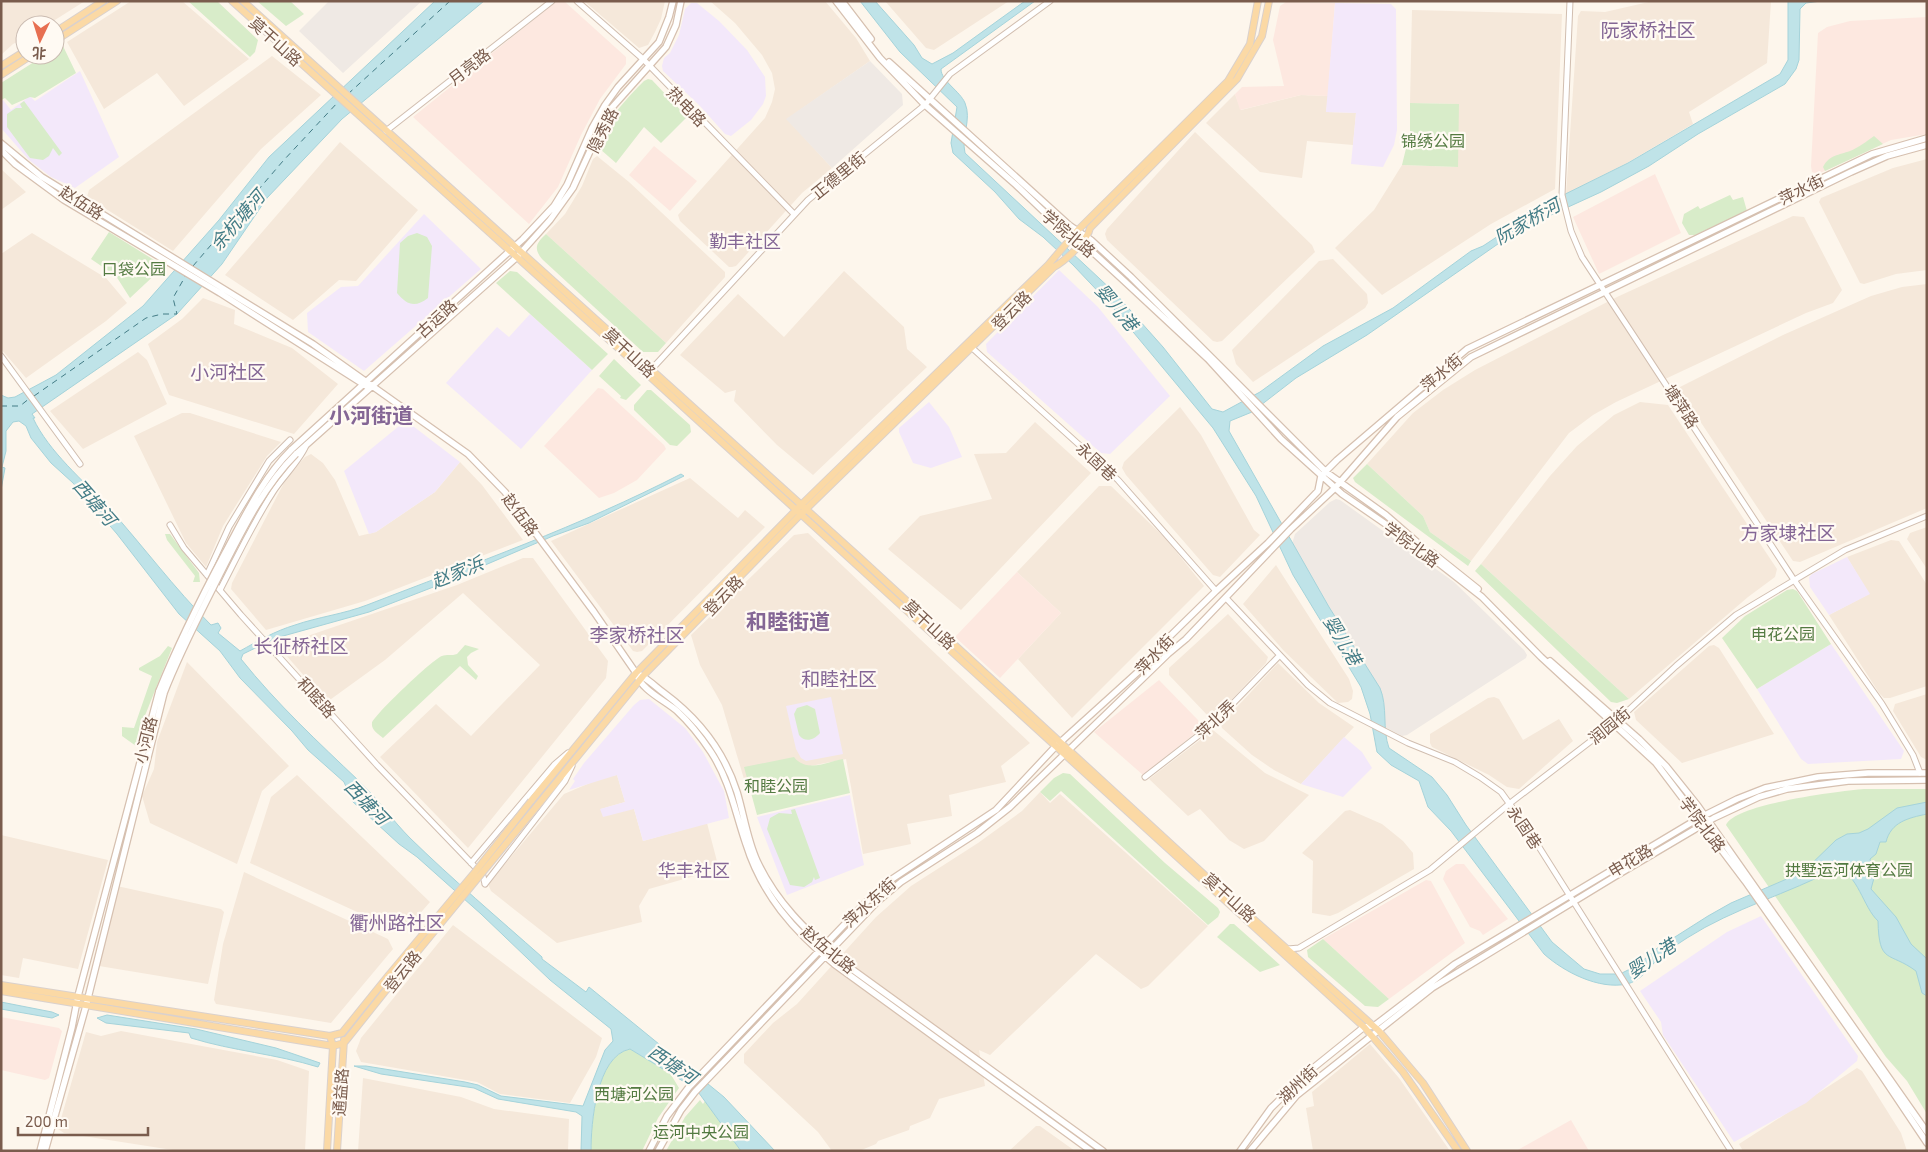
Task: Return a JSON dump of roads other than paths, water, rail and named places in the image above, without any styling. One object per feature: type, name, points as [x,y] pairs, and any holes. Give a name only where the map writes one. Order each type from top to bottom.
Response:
[{"type":"main road","points":[[65,26],[103,1]]},
{"type":"main road","points":[[65,35],[117,1]]},
{"type":"main road","name":"莫干山路","points":[[232,1],[323,80]]},
{"type":"main road","name":"莫干山路","points":[[242,1],[323,80]]},
{"type":"main road","name":"隐秀路","points":[[512,249],[554,206],[567,185],[592,128],[605,105],[618,87],[659,42],[670,17],[673,1]]},
{"type":"main road","name":"隐秀路","points":[[519,255],[564,202],[608,112],[666,47],[676,25],[681,1]]},
{"type":"main road","name":"学院北路","points":[[836,1],[880,58],[928,101]]},
{"type":"main road","name":"学院北路","points":[[842,1],[878,51],[953,126],[1069,225],[1081,242],[1243,393]]},
{"type":"main road","name":"登云路","points":[[970,346],[1076,233],[1228,81],[1250,44],[1258,1]]},
{"type":"main road","name":"登云路","points":[[342,1033],[391,977],[534,803],[636,673],[970,346],[1054,267],[1062,263],[1086,236],[1090,228],[1237,79],[1262,36],[1270,1]]},
{"type":"main road","points":[[1,66],[15,57]]},
{"type":"main road","points":[[1,75],[16,65]]},
{"type":"main road","points":[[323,80],[369,120]]},
{"type":"main road","name":"莫干山路","points":[[369,120],[386,131],[512,249]]},
{"type":"main road","name":"莫干山路","points":[[369,120],[1069,749],[1222,891],[1376,1028],[1423,1083],[1467,1151]]},
{"type":"main road","name":"萍水街","points":[[1063,754],[1186,639],[1273,548],[1318,491],[1323,474],[1467,349],[1598,284],[1806,187],[1872,154],[1927,138]]},
{"type":"main road","name":"赵伍路","points":[[1,143],[42,177],[166,257]]},
{"type":"main road","name":"萍水街","points":[[1055,747],[1140,670],[1160,646],[1216,590],[1337,485],[1397,417],[1471,358],[1851,172],[1887,156],[1927,145]]},
{"type":"main road","name":"赵伍路","points":[[1,150],[15,164],[64,200],[166,257]]},
{"type":"main road","name":"学院北路","points":[[1076,233],[1086,236],[1131,277],[1323,474],[1337,485],[1386,515],[1407,534],[1466,578],[1614,722],[1666,766],[1745,881],[1765,905],[1927,1132]]},
{"type":"main road","name":"古运路","points":[[363,386],[512,249]]},
{"type":"main road","name":"古运路","points":[[294,452],[306,445],[519,255]]},
{"type":"main road","points":[[166,257],[320,355],[363,386],[373,386]]},
{"type":"main road","name":"赵伍路","points":[[221,291],[368,381],[468,454],[505,492],[594,612],[640,679]]},
{"type":"main road","name":"小河路","points":[[40,1151],[78,996],[161,692],[178,647],[253,500],[278,463],[294,452],[363,386]]},
{"type":"main road","name":"莫干山路","points":[[801,510],[1055,747],[1364,1027],[1403,1072],[1458,1151]]},
{"type":"main road","name":"登云路","points":[[578,748],[640,679],[801,510]]},
{"type":"main road","name":"赵伍北路","points":[[640,679],[689,723],[712,752],[732,792],[748,850],[765,888],[786,920],[828,955],[1091,1151]]},
{"type":"main road","name":"小河路","points":[[45,1151],[86,1006],[161,692]]},
{"type":"main road","name":"萍水东街","points":[[649,1151],[675,1105],[704,1071],[863,905],[889,881],[996,810],[1055,747]]},
{"type":"main road","name":"萍水东街","points":[[658,1151],[681,1110],[709,1076],[828,955],[877,902],[901,882],[983,828],[1010,806],[1063,754]]},
{"type":"main road","name":"申花路","points":[[1537,920],[1570,896],[1702,816],[1765,788],[1790,782],[1849,774],[1924,773]]},
{"type":"main road","name":"申花路","points":[[1372,1036],[1376,1028],[1442,974],[1574,901],[1706,823],[1751,801],[1787,789],[1848,780],[1927,780]]},
{"type":"main road","name":"学院北路","points":[[1706,823],[1756,888],[1765,905],[1927,1143]]},
{"type":"main road","name":"赵伍北路","points":[[828,955],[1103,1151]]},
{"type":"main road","name":"登云路","points":[[344,1042],[391,977]]},
{"type":"main road","points":[[1,985],[31,994],[86,1006],[333,1046],[344,1042]]},
{"type":"main road","points":[[1,992],[87,997],[330,1036],[342,1033]]},
{"type":"main road","points":[[1364,1027],[1376,1028]]},
{"type":"main road","name":"湖州街","points":[[1240,1151],[1271,1108],[1307,1073],[1364,1027]]},
{"type":"main road","name":"通益路","points":[[336,1151],[344,1042],[342,1033]]},
{"type":"main road","name":"通益路","points":[[327,1151],[333,1046],[330,1036]]},
{"type":"main road","name":"湖州街","points":[[1250,1151],[1297,1095],[1372,1036]]},
{"type":"street","name":"月亮路","points":[[386,131],[552,1]]},
{"type":"street","name":"热电路","points":[[577,1],[643,59],[794,214]]},
{"type":"street","name":"正德里街","points":[[649,372],[808,200],[928,101],[950,74],[1050,1]]},
{"type":"street","name":"塘萍路","points":[[1570,1],[1562,195],[1582,257],[1604,294],[1668,384],[1794,580],[1882,704],[1924,773]]},
{"type":"street","name":"永固巷","points":[[970,346],[1112,474],[1216,590]]},
{"type":"street","points":[[1,356],[80,464]]},
{"type":"street","points":[[207,575],[229,527],[270,461],[290,440]]},
{"type":"street","points":[[220,590],[271,494],[285,473],[304,451],[306,445]]},
{"type":"street","name":"润园街","points":[[1288,949],[1299,948],[1430,870],[1614,722],[1736,615],[1845,550],[1927,516]]},
{"type":"street","name":"和睦路","points":[[170,525],[184,548],[220,590],[378,765],[483,876],[485,884],[565,781],[578,748]]},
{"type":"street","name":"永固巷","points":[[1226,598],[1279,656],[1308,685],[1330,703],[1381,730],[1455,762],[1500,792],[1527,828],[1574,901],[1731,1151]]},
{"type":"street","name":"萍北弄","points":[[1146,777],[1212,725],[1279,656]]},
{"type":"street","points":[[471,863],[554,765],[578,748]]},
{"type":"street","points":[[1298,958],[1299,948]]},
{"type":"water","points":[[435,1],[484,1],[342,119],[267,198],[222,264],[177,314],[32,414],[35,418],[33,418],[57,454],[109,508],[197,611],[211,625],[218,623],[221,628],[218,633],[240,651],[288,627],[358,608],[604,511],[681,474],[684,476],[589,523],[369,612],[276,638],[243,654],[241,659],[283,707],[366,788],[403,831],[442,868],[542,959],[586,992],[589,987],[724,1097],[775,1151],[741,1151],[696,1089],[630,1049],[619,1054],[610,1064],[603,1077],[594,1109],[591,1151],[581,1151],[582,1116],[576,1112],[498,1099],[474,1088],[381,1074],[354,1066],[366,1066],[465,1082],[478,1085],[501,1096],[583,1106],[605,1050],[613,1041],[611,1029],[550,980],[481,914],[352,801],[344,782],[308,750],[240,678],[220,651],[179,614],[117,534],[73,483],[51,463],[31,438],[26,426],[19,421],[13,422],[6,431],[6,451],[2,467],[5,468],[1,490],[1,395],[8,398],[15,397],[56,375],[143,306],[219,220],[269,157]]},
{"type":"water","points":[[860,1],[875,1],[914,45],[922,58],[932,64],[953,53],[1025,1],[1035,1],[941,69],[944,78],[963,99],[967,109],[964,140],[965,153],[1115,293],[1163,347],[1212,409],[1223,412],[1260,392],[1323,346],[1393,308],[1471,251],[1483,246],[1527,217],[1527,213],[1628,163],[1780,74],[1788,60],[1788,1],[1821,1],[1806,3],[1800,9],[1799,60],[1796,69],[1785,84],[1698,134],[1649,166],[1601,192],[1518,230],[1367,335],[1296,378],[1252,412],[1230,421],[1229,431],[1329,607],[1380,688],[1384,703],[1389,748],[1432,777],[1447,795],[1466,825],[1552,942],[1584,969],[1600,974],[1620,974],[1638,965],[1656,949],[1731,903],[1803,872],[1836,840],[1847,834],[1859,833],[1868,829],[1897,808],[1927,802],[1927,814],[1907,819],[1896,825],[1888,835],[1886,842],[1880,842],[1876,854],[1870,859],[1874,878],[1871,889],[1896,917],[1911,944],[1927,959],[1927,996],[1922,993],[1916,971],[1883,951],[1878,921],[1850,877],[1844,871],[1837,868],[1705,927],[1671,949],[1632,983],[1616,985],[1594,982],[1561,967],[1544,954],[1451,831],[1428,807],[1419,781],[1391,765],[1377,752],[1370,714],[1361,687],[1293,575],[1256,496],[1213,428],[1109,303],[1073,265],[1043,237],[1019,219],[995,192],[953,153],[951,143],[957,107],[900,52]]},
{"type":"water","points":[[1,1002],[59,1015],[52,1018],[1,1009]]},
{"type":"water","points":[[107,1015],[196,1029],[276,1048],[320,1063],[318,1067],[191,1038],[189,1033],[106,1023],[97,1018]]},
{"type":"district","name":"阮家桥社区","points":[[1648,29]]},
{"type":"district","name":"勤丰社区","points":[[745,241]]},
{"type":"district","name":"小河社区","points":[[228,371]]},
{"type":"district","name":"小河街道","points":[[371,414]]},
{"type":"district","name":"方家埭社区","points":[[1788,532]]},
{"type":"district","name":"和睦街道","points":[[788,620]]},
{"type":"district","name":"李家桥社区","points":[[637,634]]},
{"type":"district","name":"长征桥社区","points":[[301,645]]},
{"type":"district","name":"和睦社区","points":[[839,678]]},
{"type":"district","name":"华丰社区","points":[[694,870]]},
{"type":"district","name":"衢州路社区","points":[[397,922]]},
{"type":"park label","name":"锦绣公园","points":[[1433,140]]},
{"type":"park label","name":"口袋公园","points":[[134,268]]},
{"type":"park label","name":"申花公园","points":[[1783,633]]},
{"type":"park label","name":"和睦公园","points":[[776,785]]},
{"type":"park label","name":"拱墅运河体育公园","points":[[1849,869]]},
{"type":"park label","name":"西塘河公园","points":[[634,1093]]},
{"type":"park label","name":"运河中央公园","points":[[701,1131]]},
{"type":"water label","name":"余杭塘河","points":[[237,220]]},
{"type":"water label","name":"阮家桥河","points":[[1527,221]]},
{"type":"water label","name":"婴儿港","points":[[1117,307]]},
{"type":"water label","name":"西塘河","points":[[95,502]]},
{"type":"water label","name":"赵家浜","points":[[457,572]]},
{"type":"water label","name":"婴儿港","points":[[1343,640]]},
{"type":"water label","name":"西塘河","points":[[367,802]]},
{"type":"water label","name":"婴儿港","points":[[1651,958]]},
{"type":"water label","name":"西塘河","points":[[673,1064]]}]
